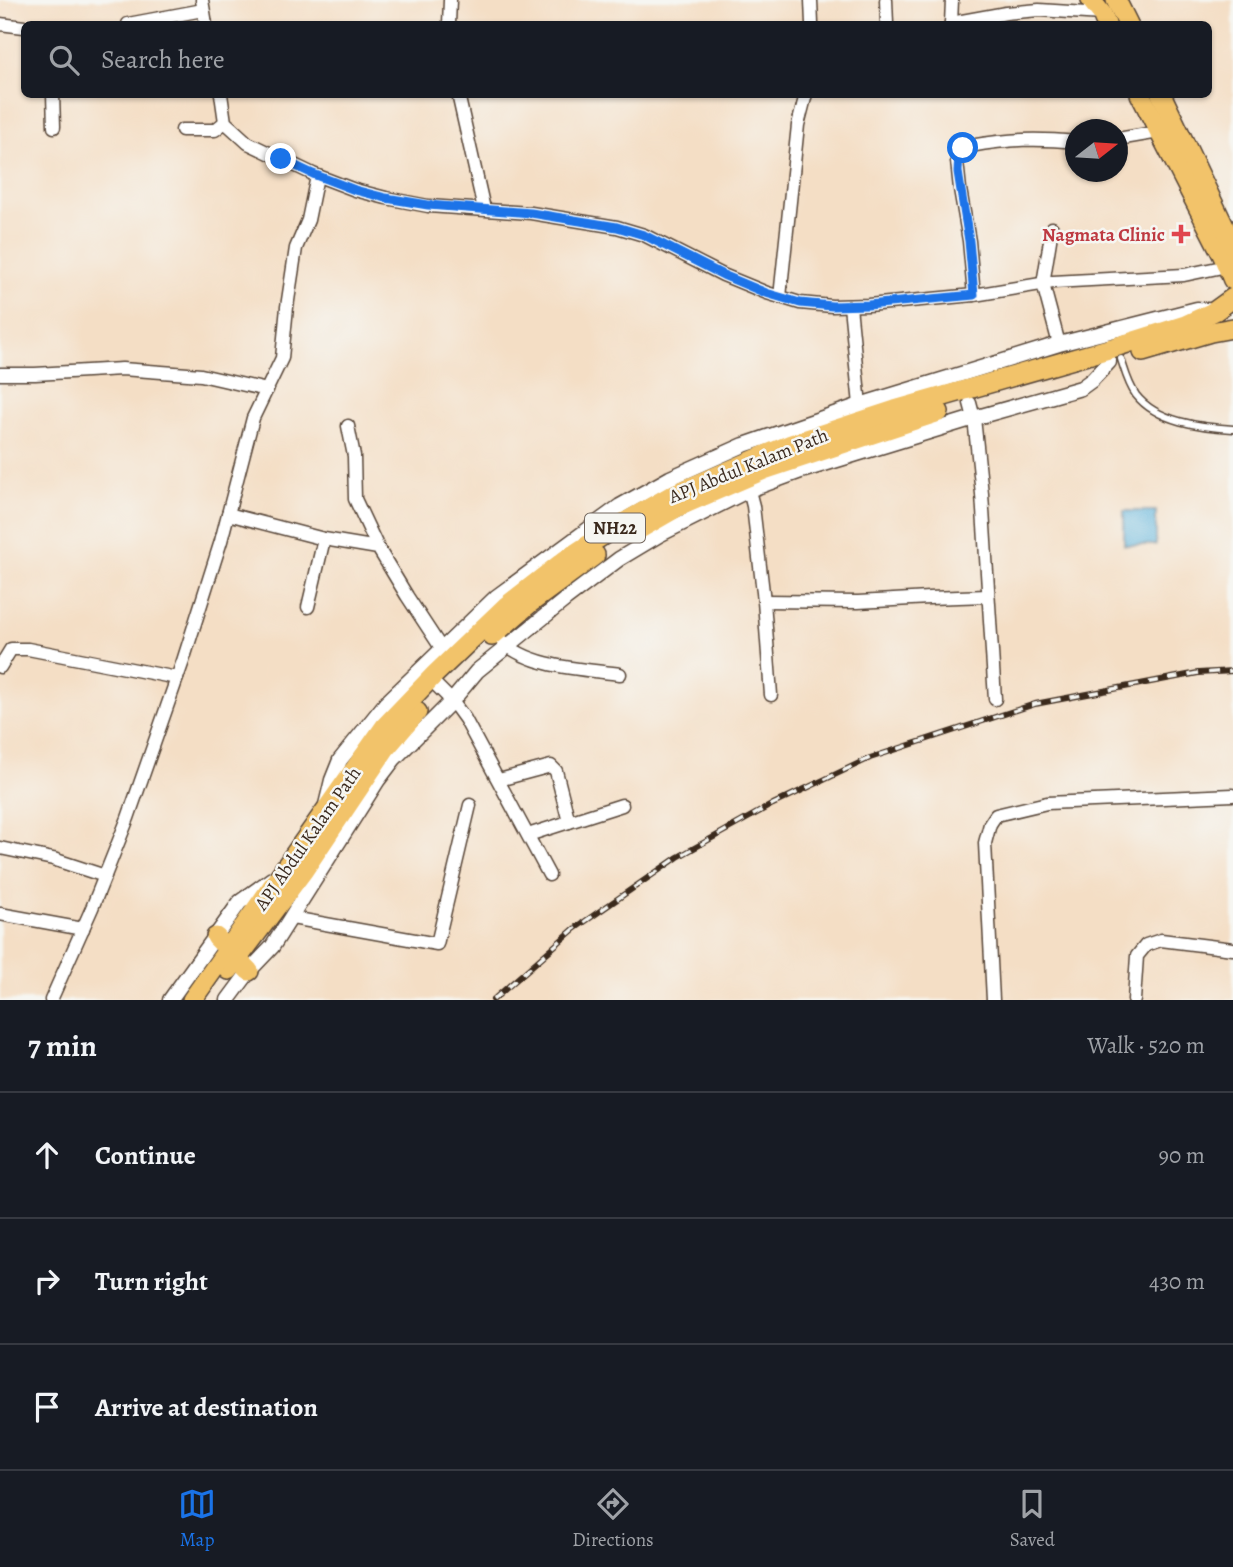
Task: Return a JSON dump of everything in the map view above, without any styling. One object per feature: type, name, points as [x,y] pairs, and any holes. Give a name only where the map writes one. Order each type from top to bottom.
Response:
[{"type":"highway","points":[[1104,9],[1123,21]]},
{"type":"highway","points":[[1141,98],[1230,273]]},
{"type":"highway","points":[[1163,98],[1233,245]]},
{"type":"highway","name":"NH22","points":[[1215,311],[1233,298]]},
{"type":"highway","name":"APJ Abdul Kalam Path","points":[[283,881],[362,793],[386,748],[405,724],[475,652],[501,640],[530,603],[590,558],[658,527],[678,507],[791,444],[862,413],[895,411],[986,376],[1157,334],[1215,311]]},
{"type":"highway","name":"APJ Abdul Kalam Path","points":[[209,1000],[233,954],[385,726],[440,689],[445,654],[565,560],[672,495],[747,468],[774,466],[884,429],[972,410],[1115,360],[1233,328]]},
{"type":"highway","name":"APJ Abdul Kalam Path","points":[[192,1000],[233,954]]},
{"type":"street","points":[[449,21],[450,0]]},
{"type":"street","points":[[811,0],[812,21]]},
{"type":"street","points":[[886,0],[887,21]]},
{"type":"street","points":[[951,21],[952,0]]},
{"type":"street","points":[[140,21],[203,5]]},
{"type":"street","points":[[961,21],[1006,7],[1040,10],[1104,9]]},
{"type":"street","points":[[0,24],[21,27]]},
{"type":"street","points":[[53,98],[54,127]]},
{"type":"street","points":[[222,98],[225,122],[248,143],[317,176],[355,190],[428,205],[572,218],[626,230],[644,235],[723,275],[800,303],[850,306],[974,295],[1043,284],[1230,273]]},
{"type":"street","points":[[459,98],[484,209]]},
{"type":"street","points":[[780,297],[799,125],[805,98]]},
{"type":"street","points":[[182,130],[215,130],[225,122]]},
{"type":"street","points":[[1128,137],[1159,132]]},
{"type":"street","points":[[974,295],[958,172],[959,153],[970,146],[1018,139],[1065,141]]},
{"type":"street","points":[[51,1000],[128,818],[217,553],[253,418],[282,358],[296,248],[309,220],[317,176]]},
{"type":"street","points":[[1052,228],[1043,284],[1059,344]]},
{"type":"street","points":[[850,306],[862,413]]},
{"type":"street","name":"NH22","points":[[986,376],[1059,344],[1198,309],[1215,311]]},
{"type":"street","points":[[0,374],[122,369],[201,375],[267,390]]},
{"type":"street","points":[[972,410],[982,494],[995,699]]},
{"type":"street","points":[[348,426],[354,456],[355,499],[378,548],[445,654]]},
{"type":"street","points":[[747,468],[764,601],[771,695]]},
{"type":"street","points":[[228,514],[324,539],[378,548]]},
{"type":"street","points":[[308,607],[324,539]]},
{"type":"street","points":[[764,601],[858,603],[988,596]]},
{"type":"street","points":[[501,640],[527,658],[562,667],[620,674]]},
{"type":"street","points":[[0,667],[11,649],[28,649],[177,678]]},
{"type":"street","name":"NH22","points":[[324,814],[340,760],[386,702],[445,654]]},
{"type":"street","points":[[440,689],[465,719],[549,875]]},
{"type":"street","points":[[499,780],[551,765],[556,771],[569,822]]},
{"type":"street","name":"NH22","points":[[170,1000],[233,954],[272,947],[292,918],[362,793]]},
{"type":"street","points":[[993,1000],[985,843],[990,824],[996,815],[1046,803],[1233,795]]},
{"type":"street","points":[[292,918],[437,944],[470,805]]},
{"type":"street","points":[[528,835],[622,805]]},
{"type":"street","points":[[0,848],[53,859],[105,876]]},
{"type":"street","name":"NH22","points":[[228,1000],[240,902],[283,881]]},
{"type":"street","points":[[0,915],[83,929]]},
{"type":"street","points":[[1134,1000],[1137,956],[1146,945],[1161,940],[1233,949]]},
{"type":"lane","points":[[1115,360],[1135,394],[1145,405],[1180,421],[1233,429]]},
{"type":"water","points":[[1124,511],[1156,511],[1156,545],[1124,545]]},
{"type":"railway","points":[[493,1000],[574,929],[678,857],[773,804],[870,758],[1035,704],[1198,673],[1233,671]]},
{"type":"place","name":"Nagmata Clinic","points":[[1181,234]]},
{"type":"route","points":[[281,159],[355,190],[386,198],[428,205],[572,218],[617,227],[644,235],[723,275],[766,293],[800,303],[832,306],[974,295],[957,161],[963,148]]}]
